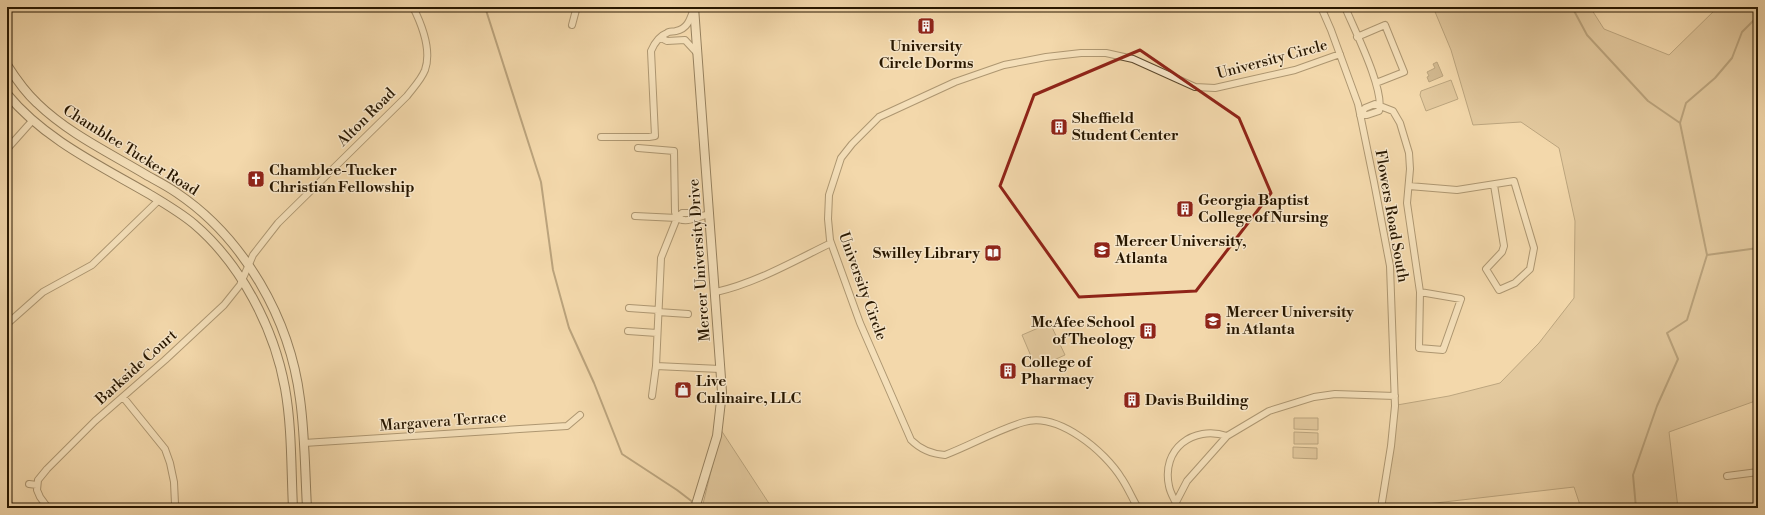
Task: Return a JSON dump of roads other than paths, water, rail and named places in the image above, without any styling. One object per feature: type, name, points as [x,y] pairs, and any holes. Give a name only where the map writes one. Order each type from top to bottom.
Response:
[{"type":"main road","name":"Mercer University Drive","points":[[694,7],[716,292],[722,392],[717,436],[696,504]]},
{"type":"main road","name":"Chamblee Tucker Road","points":[[7,65],[20,85],[52,117],[72,131],[176,192],[218,228],[248,265],[270,301],[282,328],[290,352],[300,399],[307,508]]},
{"type":"main road","name":"Chamblee Tucker Road","points":[[7,94],[32,121],[72,150],[159,200],[194,224],[227,258],[258,307],[272,338],[285,387],[293,508]]},
{"type":"street","name":"Alton Road","points":[[248,265],[253,255],[278,223],[407,96],[418,82],[425,70],[427,57],[425,36],[413,7]]},
{"type":"street","points":[[572,25],[576,10],[574,7]]},
{"type":"street","points":[[601,137],[655,136],[650,51],[655,42],[666,33],[684,28],[690,20],[694,7]]},
{"type":"street","name":"Flowers Road South","points":[[1321,7],[1340,54],[1360,115],[1390,266],[1395,396],[1391,446],[1381,508]]},
{"type":"street","points":[[1345,7],[1376,83],[1380,106],[1379,111],[1367,115],[1360,115]]},
{"type":"street","points":[[1357,37],[1385,25],[1404,72],[1376,83]]},
{"type":"street","points":[[680,30],[680,40]]},
{"type":"street","points":[[661,38],[667,41],[686,40],[698,54]]},
{"type":"street","name":"University Circle","points":[[1138,508],[1122,478],[1093,446],[1056,424],[1043,421],[1026,421],[945,455],[935,454],[918,446],[911,440],[860,323],[831,243],[828,219],[829,195],[834,175],[841,158],[848,148],[879,117],[955,82],[1004,65],[1039,58],[1081,53],[1100,53],[1133,59],[1195,87],[1215,88],[1295,70],[1340,54]]},
{"type":"street","points":[[1380,106],[1393,111],[1400,123],[1409,153],[1410,186],[1407,203],[1420,292],[1419,348],[1443,350],[1461,299],[1420,292]]},
{"type":"street","points":[[7,149],[32,121]]},
{"type":"street","points":[[638,148],[674,151],[676,218],[661,258],[656,366],[652,396]]},
{"type":"street","points":[[1410,186],[1457,190],[1494,184],[1514,181],[1534,248],[1530,269],[1515,283],[1499,290],[1486,269],[1502,252],[1504,246],[1494,184]]},
{"type":"street","points":[[7,324],[43,292],[92,265],[159,200]]},
{"type":"street","points":[[635,216],[676,218],[682,221],[694,220],[698,216],[710,214]]},
{"type":"street","points":[[716,292],[729,289],[764,276],[831,243]]},
{"type":"street","name":"Barkside Court","points":[[37,485],[38,480],[47,469],[95,421],[165,360],[224,305],[237,290],[248,265]]},
{"type":"street","points":[[630,308],[688,314]]},
{"type":"street","points":[[628,331],[657,333]]},
{"type":"street","points":[[656,366],[720,369]]},
{"type":"street","points":[[1174,505],[1187,480],[1227,436],[1269,411],[1314,398],[1346,393],[1395,396]]},
{"type":"street","points":[[123,397],[165,449],[174,482],[175,504]]},
{"type":"street","name":"Margavera Terrace","points":[[304,443],[567,426],[580,415]]},
{"type":"street","points":[[1174,505],[1167,474],[1170,461],[1175,451],[1188,438],[1204,433],[1216,433],[1227,436]]},
{"type":"street","points":[[1727,476],[1758,472]]},
{"type":"street","points":[[29,484],[37,485],[40,498],[48,508]]},
{"type":"waterway","points":[[485,7],[541,182],[553,270],[569,328],[594,383],[622,454],[694,503]]},
{"type":"waterway","points":[[1572,7],[1587,35],[1648,101],[1680,123]]},
{"type":"waterway","points":[[1636,508],[1633,475],[1657,406],[1678,359],[1667,333],[1687,320],[1707,255],[1680,123],[1686,103],[1715,78],[1732,58],[1742,32],[1758,16]]},
{"type":"waterway","points":[[1707,255],[1758,248]]},
{"type":"place","name":"University Circle Dorms","points":[[926,26]]},
{"type":"place","name":"Sheffield Student Center","points":[[1059,127]]},
{"type":"place","name":"Chamblee-Tucker Christian Fellowship","points":[[256,179]]},
{"type":"place","name":"Georgia Baptist College of Nursing","points":[[1185,209]]},
{"type":"place","name":"Mercer University, Atlanta","points":[[1102,250]]},
{"type":"place","name":"Swilley Library","points":[[993,253]]},
{"type":"place","name":"Mercer University in Atlanta","points":[[1213,321]]},
{"type":"place","name":"McAfee School of Theology","points":[[1148,331]]},
{"type":"place","name":"College of Pharmacy","points":[[1008,371]]},
{"type":"place","name":"Live Culinaire, LLC","points":[[683,390]]},
{"type":"place","name":"Davis Building","points":[[1132,400]]}]
